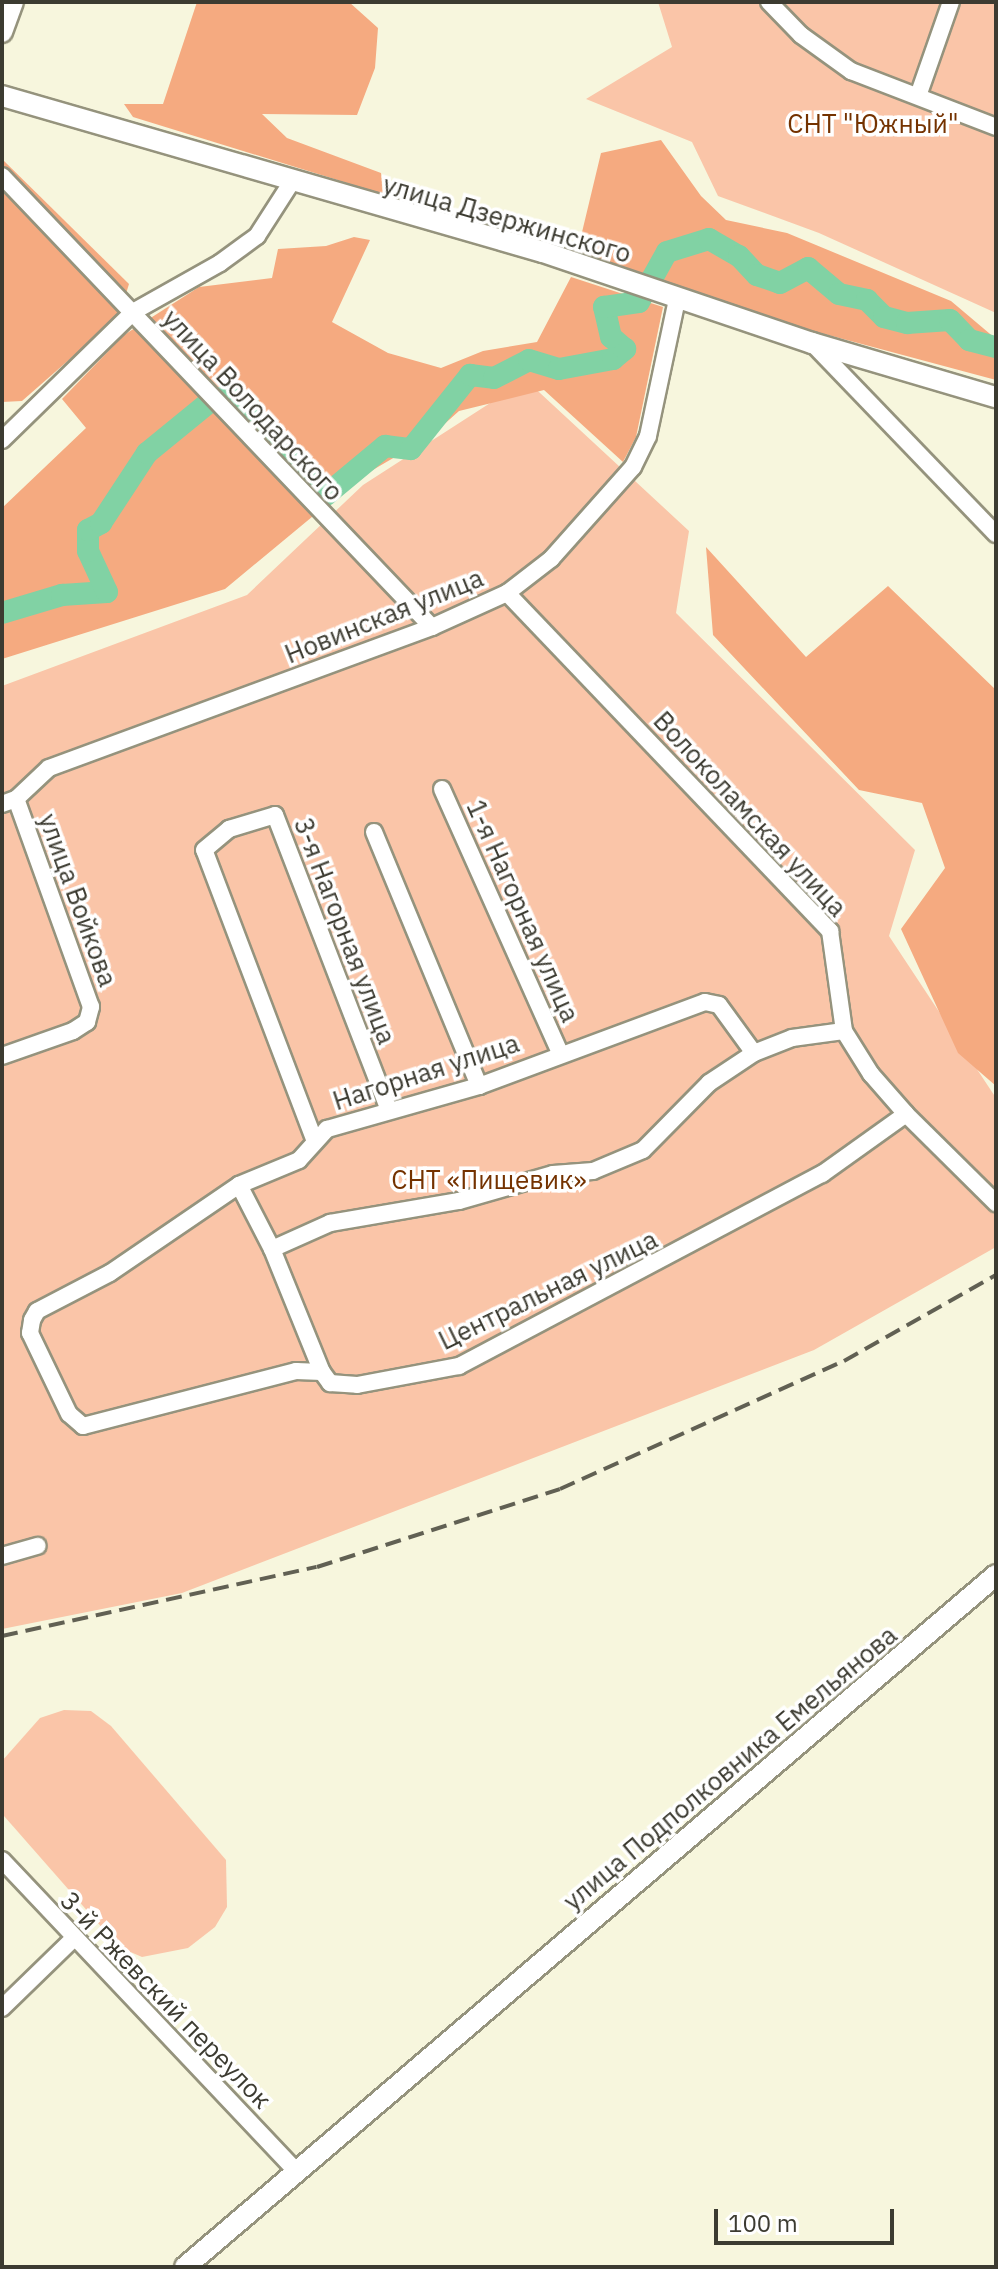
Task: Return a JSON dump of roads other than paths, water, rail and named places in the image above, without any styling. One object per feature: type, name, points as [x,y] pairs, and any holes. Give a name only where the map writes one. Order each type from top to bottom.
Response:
[{"type":"main road","points":[[2,32],[13,2]]},
{"type":"main road","name":"улица Дзержинского","points":[[2,96],[291,183],[543,252],[812,343],[996,397]]},
{"type":"main road","name":"улица Подполковника Емельянова","points":[[185,2267],[996,1575]]},
{"type":"street","points":[[769,2],[801,35],[851,71],[996,127]]},
{"type":"street","points":[[918,96],[951,2]]},
{"type":"street","points":[[2,176],[133,312],[220,263],[257,236],[291,183]]},
{"type":"street","name":"Новинская улица","points":[[9,802],[49,768],[432,627],[507,593],[560,550],[633,467],[652,422],[677,299]]},
{"type":"street","name":"улица Володарского","points":[[2,440],[133,312],[219,407],[432,627]]},
{"type":"street","points":[[812,343],[996,534]]},
{"type":"street","name":"Волоколамская улица","points":[[507,593],[830,931],[844,1031],[871,1074],[906,1114],[996,1203]]},
{"type":"street","name":"1-я Нагорная улица","points":[[442,789],[560,1053]]},
{"type":"street","name":"улица Войкова","points":[[2,1056],[73,1031],[87,1022],[91,1007],[9,802]]},
{"type":"street","name":"3-я Нагорная улица","points":[[314,1139],[204,850],[229,829],[275,815],[388,1108]]},
{"type":"street","points":[[374,832],[479,1086]]},
{"type":"street","name":"Нагорная улица","points":[[90,1427],[69,1414],[30,1333],[37,1311],[110,1273],[239,1185],[299,1160],[314,1139],[388,1108],[479,1086],[560,1053],[705,1002],[719,1005],[754,1053]]},
{"type":"street","points":[[272,1249],[330,1223],[459,1201],[618,1160],[643,1150],[709,1083],[754,1053],[792,1038],[844,1031]]},
{"type":"street","name":"Центральная улица","points":[[90,1427],[296,1371],[322,1372],[330,1383],[357,1385],[459,1366],[822,1174],[906,1114]]},
{"type":"street","points":[[239,1185],[272,1249],[322,1372]]},
{"type":"street","points":[[2,1556],[38,1546]]},
{"type":"street","name":"3-й Ржевский переулок","points":[[2,1860],[72,1940],[296,2171]]},
{"type":"street","points":[[2,2008],[72,1940]]},
{"type":"waterway","points":[[2,613],[62,595],[107,592],[88,551],[88,530],[101,523],[147,453],[213,399],[234,396],[248,404],[269,445],[297,463],[326,495],[385,446],[411,449],[470,375],[494,378],[529,360],[559,369],[613,359],[625,349],[611,337],[604,307],[639,302],[667,252],[709,239],[739,256],[757,275],[780,283],[808,268],[839,294],[867,300],[884,317],[907,323],[950,320],[969,340],[996,347]]},
{"type":"railway","points":[[2,1636],[317,1567],[560,1489],[844,1361],[996,1275]]},
{"type":"park label","name":"СНТ \"Южный\"","points":[[873,124]]},
{"type":"park label","name":"СНТ «Пищевик»","points":[[489,1180]]}]
